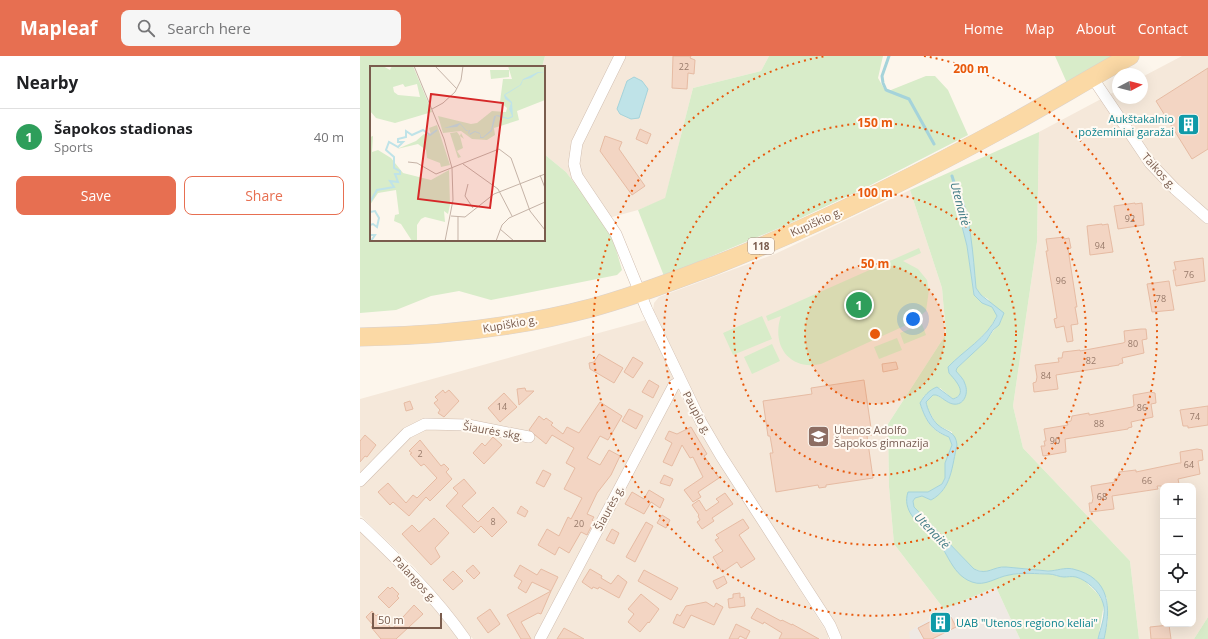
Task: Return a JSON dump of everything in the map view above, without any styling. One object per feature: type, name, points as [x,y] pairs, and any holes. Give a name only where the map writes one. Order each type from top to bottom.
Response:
[{"type":"main road","name":"Kupiškio g.","points":[[360,337],[427,335],[511,325],[590,308],[640,294],[747,252],[866,200],[1011,124],[1130,56]]},
{"type":"street","name":"Paupio g.","points":[[620,56],[577,143],[574,164],[577,176],[616,234],[640,294],[681,381],[721,456],[830,625],[836,639]]},
{"type":"street","name":"Taikos g.","points":[[1092,77],[1150,163],[1181,195],[1208,218]]},
{"type":"street","name":"Šiaurės g.","points":[[540,639],[674,386],[681,381]]},
{"type":"street","name":"Šiaurės skg.","points":[[360,481],[407,433],[424,424],[468,425],[529,437]]},
{"type":"street","name":"Palangos g.","points":[[360,524],[396,558],[436,600],[465,639]]},
{"type":"shaded area","points":[[545,56],[769,56],[761,71],[693,88],[665,199],[638,210],[601,220],[566,172],[545,155],[545,66],[542,66]]},
{"type":"shaded area","points":[[1182,56],[1208,56],[1208,617],[1194,639],[1139,639],[1130,561],[1023,448],[1013,406],[1037,242],[1039,132],[1112,93],[1112,104],[1148,104],[1148,74]]},
{"type":"shaded area","points":[[910,190],[942,288],[946,334],[888,424],[889,487],[894,544],[944,609],[910,632],[910,639],[840,639],[701,413],[653,311],[654,303],[659,297],[775,254]]},
{"type":"shaded area","points":[[646,320],[674,378],[538,639],[473,639],[415,568],[360,515],[360,399]]},
{"type":"shaded area","points":[[677,388],[698,429],[828,634],[828,639],[543,639]]},
{"type":"shaded area","points":[[360,531],[423,593],[458,639],[360,639]]},
{"type":"shaded area","points":[[996,587],[1020,639],[910,639],[909,632],[944,609]]},
{"type":"green space","points":[[360,56],[545,56],[542,66],[370,66],[370,241],[545,241],[545,155],[566,172],[611,232],[622,270],[617,275],[491,300],[459,291],[431,296],[396,310],[360,313]]},
{"type":"green space","points":[[769,56],[883,56],[878,78],[886,92],[926,76],[935,76],[948,90],[968,135],[865,188],[784,226],[664,276],[638,210],[665,198],[693,88],[761,71]]},
{"type":"green space","points":[[1055,56],[1116,56],[1067,83]]},
{"type":"green space","points":[[1039,132],[1037,242],[1013,406],[1023,448],[1130,561],[1139,639],[1104,639],[1108,620],[1107,598],[1071,568],[1050,571],[1004,567],[986,572],[974,569],[914,507],[913,501],[915,498],[922,496],[931,500],[939,494],[949,479],[951,470],[953,451],[952,432],[937,425],[927,408],[926,402],[933,395],[936,395],[950,403],[961,403],[963,380],[956,371],[957,368],[986,341],[1002,319],[988,299],[981,295],[976,288],[967,210],[953,191],[967,246],[974,295],[982,303],[992,307],[997,315],[993,323],[981,337],[948,367],[959,384],[960,393],[958,396],[953,399],[940,388],[924,396],[920,403],[927,420],[933,428],[949,437],[952,445],[945,463],[945,478],[942,484],[928,492],[908,492],[921,526],[934,535],[950,561],[998,578],[1010,574],[1050,574],[1063,577],[1075,576],[1085,581],[1098,594],[1104,604],[1098,639],[1020,639],[996,587],[944,609],[894,544],[889,487],[888,424],[946,334],[942,288],[910,190]]},
{"type":"green space","points":[[919,248],[921,253],[903,261],[918,269],[927,280],[929,290],[926,311],[913,322],[821,364],[800,364],[785,354],[779,337],[781,316],[768,321],[766,316]]},
{"type":"green space","points":[[762,316],[772,339],[733,355],[723,333]]},
{"type":"green space","points":[[922,324],[926,335],[904,344],[900,333]]},
{"type":"green space","points":[[897,338],[902,350],[879,359],[874,347]]},
{"type":"green space","points":[[772,344],[780,361],[752,374],[744,357]]},
{"type":"green space","points":[[1208,617],[1208,639],[1194,639]]},
{"type":"water","points":[[634,77],[642,81],[648,89],[639,118],[631,119],[620,114],[617,109],[627,81]]},
{"type":"water","points":[[959,188],[969,225],[976,288],[981,295],[1004,313],[999,325],[993,330],[986,341],[957,368],[956,371],[964,380],[966,388],[966,395],[963,401],[953,404],[936,395],[933,395],[926,402],[934,420],[938,425],[953,434],[957,445],[950,476],[943,490],[931,500],[922,496],[915,498],[913,501],[914,507],[974,569],[979,571],[983,572],[1001,567],[1048,571],[1073,569],[1086,573],[1095,579],[1105,596],[1107,606],[1104,639],[1098,639],[1104,616],[1103,603],[1096,591],[1084,581],[1074,577],[1062,577],[1053,574],[1024,573],[1004,576],[981,583],[972,582],[958,573],[940,544],[916,520],[907,505],[908,492],[928,492],[942,484],[945,478],[945,463],[952,445],[949,437],[933,428],[927,420],[920,403],[927,394],[937,387],[953,399],[958,397],[960,394],[959,387],[949,373],[948,367],[987,331],[997,316],[992,307],[982,303],[974,295],[967,246],[953,191]]},
{"type":"building","points":[[673,56],[691,56],[690,58],[695,60],[694,74],[688,73],[687,89],[672,88]]},
{"type":"building","name":"Aukštakalnio požeminiai garažai","points":[[1208,68],[1208,149],[1192,159],[1156,101]]},
{"type":"building","points":[[640,129],[651,134],[647,144],[636,139]]},
{"type":"building","points":[[605,136],[622,142],[619,149],[645,186],[632,195],[600,151]]},
{"type":"building","points":[[1142,203],[1144,225],[1118,229],[1114,206]]},
{"type":"building","points":[[1108,224],[1113,252],[1090,255],[1087,226]]},
{"type":"building","points":[[1064,237],[1064,239],[1069,238],[1071,248],[1068,249],[1077,307],[1075,307],[1078,324],[1071,325],[1073,341],[1067,342],[1064,326],[1056,328],[1054,319],[1057,318],[1046,251],[1048,251],[1046,239]]},
{"type":"building","points":[[1203,258],[1205,281],[1176,286],[1173,270],[1176,270],[1174,262]]},
{"type":"building","points":[[1169,281],[1174,310],[1152,312],[1147,284]]},
{"type":"building","points":[[1146,329],[1147,339],[1142,340],[1144,353],[1122,358],[1123,363],[1119,365],[1056,375],[1058,389],[1034,392],[1033,383],[1036,382],[1037,377],[1035,365],[1059,362],[1058,358],[1062,358],[1063,352],[1080,351],[1123,343],[1125,342],[1124,331]]},
{"type":"building","points":[[599,354],[623,368],[614,383],[590,369],[589,363],[594,362]]},
{"type":"building","points":[[633,357],[643,363],[633,378],[624,372]]},
{"type":"building","points":[[896,362],[898,369],[883,372],[882,364]]},
{"type":"building","points":[[649,380],[659,386],[653,398],[642,392]]},
{"type":"building","name":"Utenos Adolfo Šapokos gimnazija","points":[[864,380],[872,435],[867,436],[873,478],[826,485],[826,487],[819,488],[818,485],[776,492],[770,453],[773,453],[770,436],[768,436],[763,401],[812,394],[811,388]]},
{"type":"building","points":[[525,388],[526,391],[534,391],[519,405],[517,389]]},
{"type":"building","points":[[443,390],[445,393],[449,390],[459,401],[444,417],[438,413],[440,410],[434,403],[438,400],[435,397]]},
{"type":"building","points":[[1150,392],[1155,393],[1156,403],[1151,404],[1153,417],[1131,422],[1132,427],[1128,429],[1065,439],[1066,452],[1043,456],[1041,446],[1045,446],[1044,441],[1046,441],[1044,429],[1068,425],[1067,422],[1071,421],[1072,416],[1089,413],[1089,415],[1132,407],[1134,406],[1133,395]]},
{"type":"building","points":[[504,393],[517,407],[500,422],[488,408]]},
{"type":"building","points":[[410,401],[413,409],[406,411],[404,403]]},
{"type":"building","points":[[600,402],[622,416],[608,440],[600,436],[587,458],[600,465],[609,450],[620,456],[611,475],[597,493],[587,514],[594,517],[592,520],[594,521],[587,535],[581,532],[569,553],[559,547],[555,555],[538,545],[547,529],[559,536],[568,517],[571,519],[582,498],[564,489],[575,468],[566,463],[574,448],[552,435],[546,444],[529,430],[539,416],[544,420],[546,418],[553,423],[551,425],[563,434],[567,427],[579,433]]},
{"type":"building","points":[[1208,406],[1208,425],[1188,428],[1188,426],[1183,426],[1180,410]]},
{"type":"building","points":[[629,409],[643,416],[636,429],[622,421]]},
{"type":"building","points":[[691,427],[707,454],[704,456],[719,478],[698,492],[701,497],[693,502],[684,490],[703,477],[693,457],[690,458],[682,445],[672,466],[663,462],[672,443],[665,439],[669,431],[677,434]]},
{"type":"building","points":[[365,435],[376,445],[367,457],[365,456],[360,462],[360,441]]},
{"type":"building","points":[[493,437],[502,445],[484,464],[473,453],[482,443],[485,446]]},
{"type":"building","points":[[420,440],[441,466],[444,464],[449,469],[446,472],[452,479],[430,501],[426,497],[409,516],[393,502],[390,505],[378,492],[388,483],[406,503],[413,495],[417,498],[437,478],[424,464],[421,466],[410,454],[412,453],[409,451]]},
{"type":"building","points":[[1197,449],[1202,450],[1203,460],[1198,461],[1200,474],[1178,479],[1179,483],[1160,483],[1160,486],[1157,486],[1158,489],[1112,496],[1114,509],[1090,512],[1089,503],[1092,503],[1093,498],[1091,486],[1115,482],[1114,479],[1118,478],[1119,472],[1136,470],[1136,472],[1181,463],[1180,452]]},
{"type":"building","points":[[543,470],[551,474],[544,487],[536,483]]},
{"type":"building","points":[[664,475],[673,479],[670,486],[660,483]]},
{"type":"building","points":[[464,479],[476,493],[462,506],[478,522],[493,507],[507,522],[492,537],[481,526],[474,533],[446,506],[458,493],[453,488]]},
{"type":"building","points":[[649,490],[664,499],[660,508],[651,502],[644,514],[625,504],[632,492],[644,499]]},
{"type":"building","points":[[725,493],[733,504],[712,518],[714,521],[702,529],[697,522],[700,520],[699,515],[692,505],[699,500],[706,511],[719,502],[716,499]]},
{"type":"building","points":[[521,506],[528,511],[525,517],[517,513]]},
{"type":"building","points":[[662,515],[670,520],[666,528],[657,523]]},
{"type":"building","points":[[434,518],[449,533],[435,548],[440,557],[431,565],[402,534],[412,525],[419,532]]},
{"type":"building","points":[[743,519],[749,528],[739,535],[755,559],[741,568],[737,562],[722,572],[713,557],[723,551],[715,540],[719,538],[716,535]]},
{"type":"building","points":[[646,522],[653,526],[635,562],[626,557]]},
{"type":"building","points":[[612,529],[619,533],[614,544],[606,540]]},
{"type":"building","points":[[473,565],[480,573],[474,579],[466,571]]},
{"type":"building","points":[[520,565],[537,575],[541,569],[558,577],[551,591],[532,582],[526,593],[518,588],[522,581],[514,576]]},
{"type":"building","points":[[590,569],[602,576],[601,578],[611,584],[618,575],[627,582],[619,598],[599,587],[598,589],[593,587],[592,589],[582,582]]},
{"type":"building","points":[[644,570],[678,588],[671,600],[638,581]]},
{"type":"building","points":[[453,571],[463,581],[453,590],[443,580]]},
{"type":"building","points":[[724,576],[727,583],[717,589],[713,581]]},
{"type":"building","points":[[388,587],[390,589],[392,587],[399,594],[397,596],[399,598],[389,608],[378,597]]},
{"type":"building","points":[[551,591],[541,614],[538,613],[521,622],[531,639],[521,639],[507,615]]},
{"type":"building","points":[[740,593],[740,598],[744,597],[745,606],[729,608],[728,599],[733,598],[733,594]]},
{"type":"building","points":[[641,594],[659,609],[649,623],[648,622],[640,632],[628,622],[634,614],[628,609]]},
{"type":"building","points":[[706,602],[714,607],[716,603],[723,607],[714,625],[691,615],[684,628],[673,623],[677,614],[680,616],[686,606]]},
{"type":"building","points":[[414,605],[423,614],[396,639],[381,639],[371,627],[373,625],[366,617],[372,611],[376,616],[378,614],[392,629]]},
{"type":"building","points":[[757,608],[781,621],[782,620],[792,624],[819,639],[779,639],[782,633],[764,622],[763,624],[751,618]]},
{"type":"building","points":[[490,609],[500,624],[488,633],[477,618]]},
{"type":"building","name":"UAB \"Utenos regiono keliai\"","points":[[945,614],[948,619],[951,617],[956,627],[932,639],[924,639],[918,628]]},
{"type":"building","points":[[736,624],[750,631],[746,639],[740,636],[738,639],[729,639]]},
{"type":"building","points":[[1150,627],[1169,627],[1171,639],[1151,639]]},
{"type":"building","points":[[564,628],[584,639],[557,639]]},
{"type":"waterway","name":"Utenaitė","points":[[889,56],[882,76],[886,90],[909,99],[934,144]]},
{"type":"waterway","name":"Utenaitė","points":[[952,176],[957,192]]},
{"type":"place","name":"Aukštakalnio požeminiai garažai","points":[[1189,125]]},
{"type":"place","name":"Šapokos stadionas","points":[[859,305]]},
{"type":"place","name":"Utenos Adolfo Šapokos gimnazija","points":[[819,436]]},
{"type":"place","name":"UAB \"Utenos regiono keliai\"","points":[[941,623]]}]
